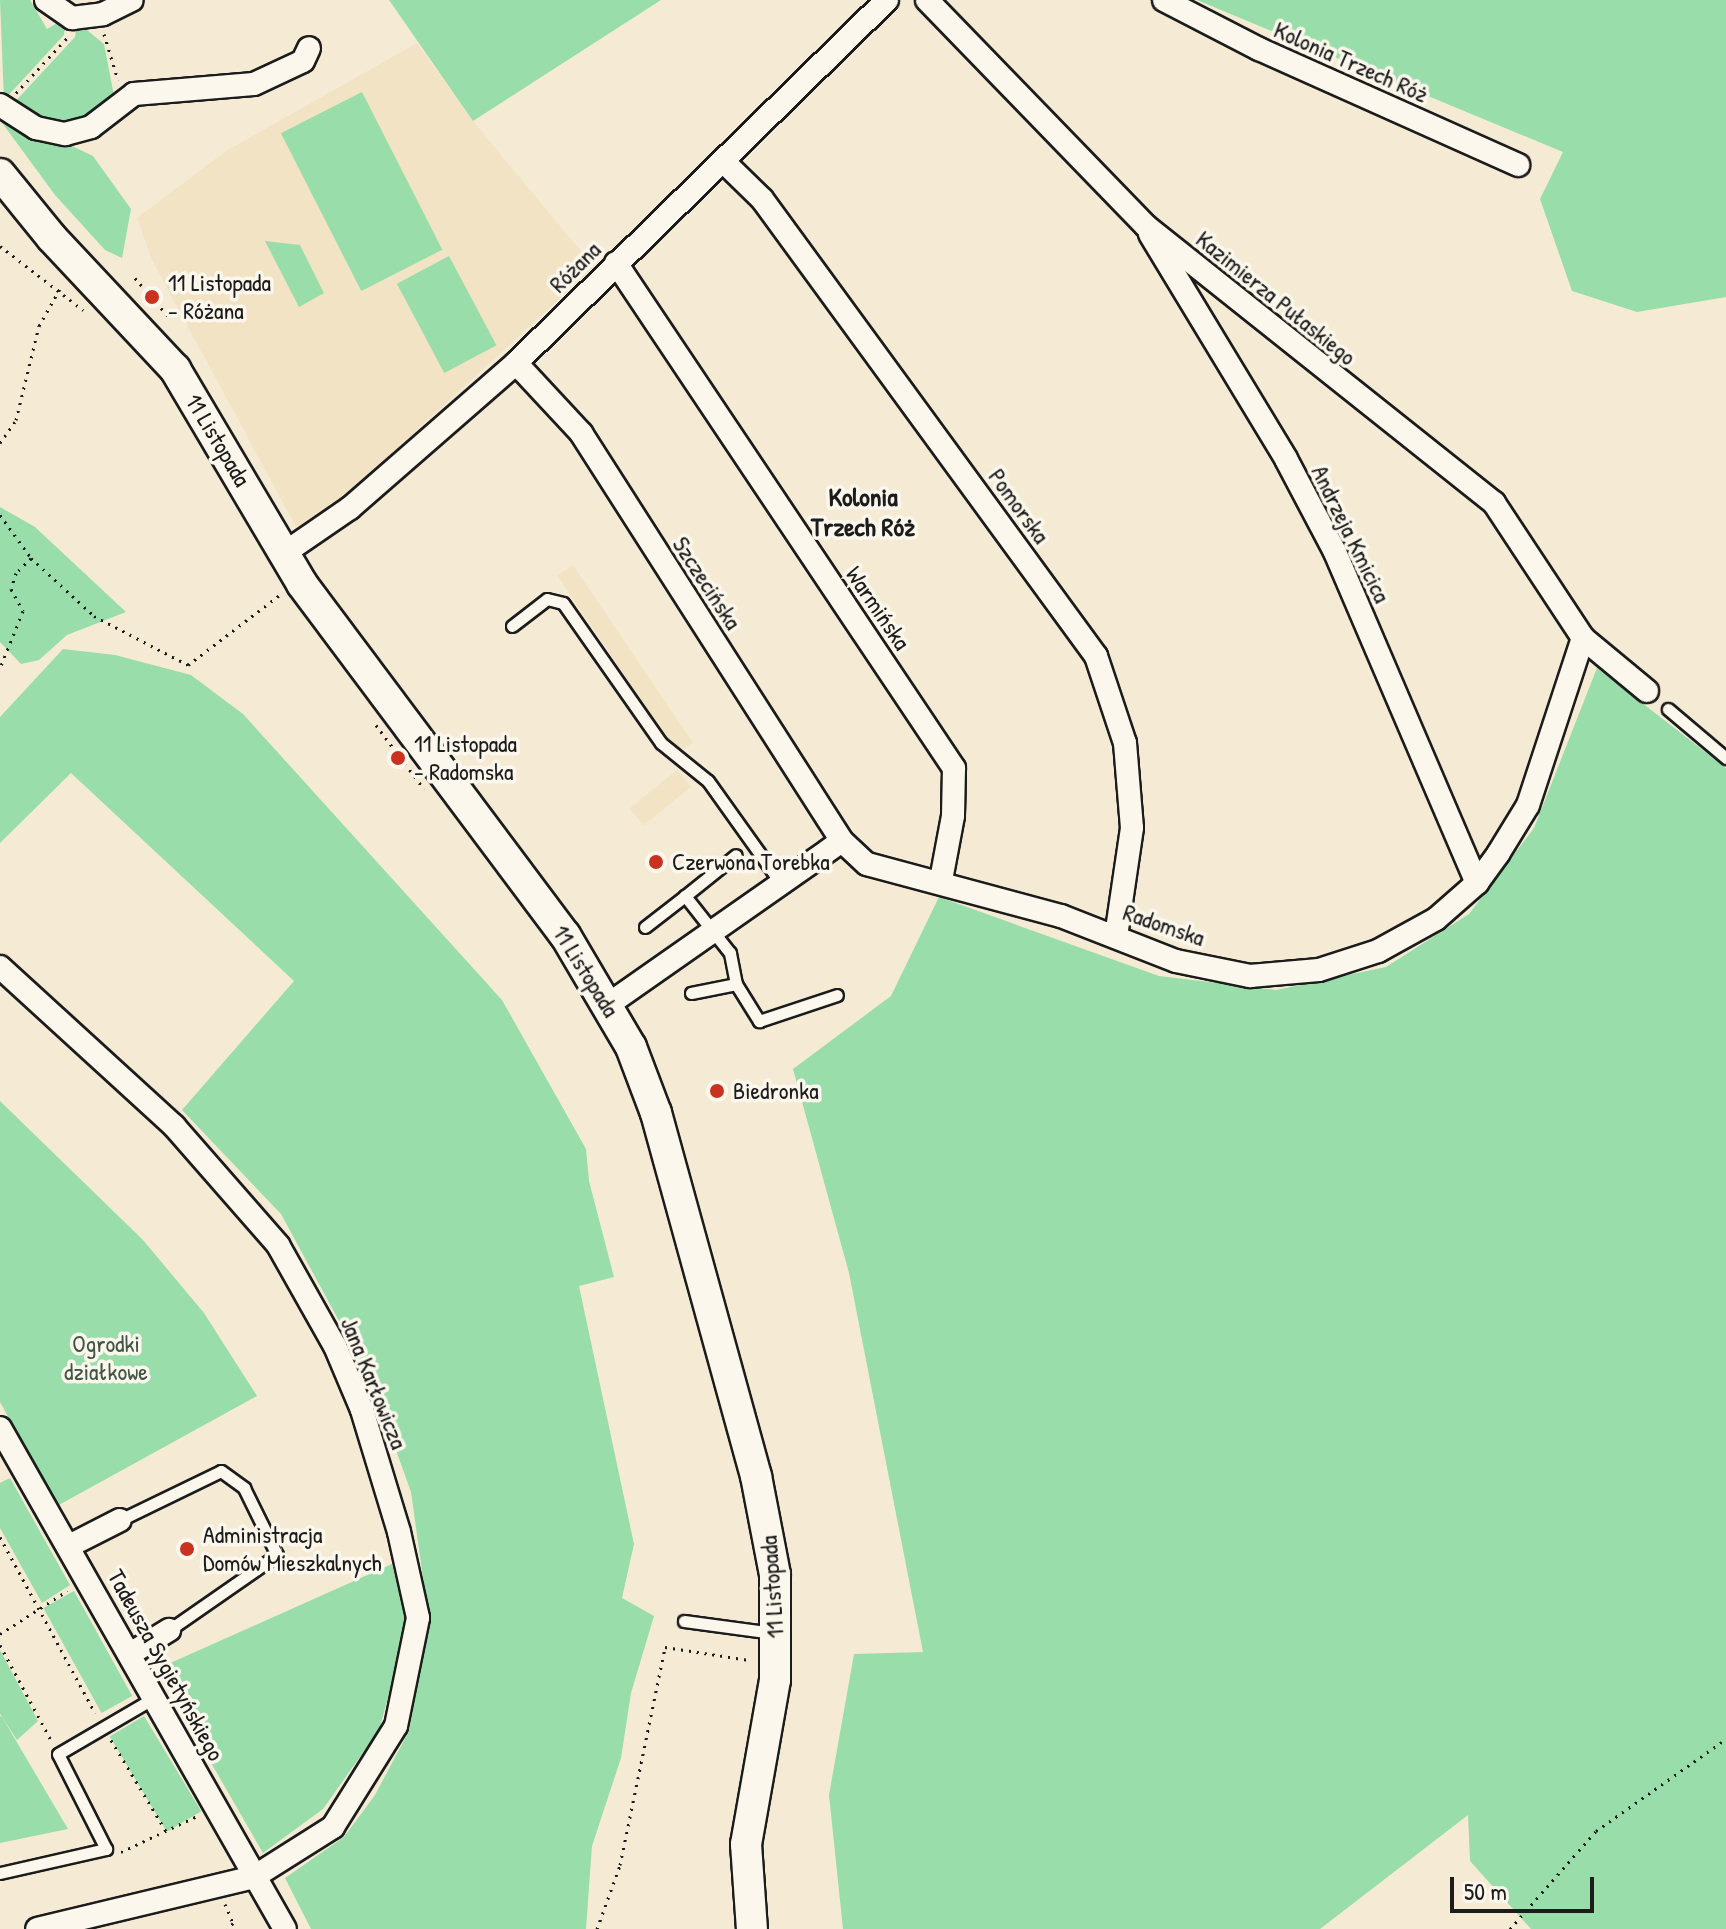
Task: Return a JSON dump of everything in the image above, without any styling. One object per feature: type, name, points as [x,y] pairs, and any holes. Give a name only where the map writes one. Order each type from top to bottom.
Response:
[{"type":"main road","name":"11 Listopada","points":[[0,174],[52,238],[175,369],[283,554],[565,935],[609,1004],[656,1113],[756,1476],[773,1554],[768,1633],[772,1700],[746,1844],[752,1929]]},
{"type":"street","points":[[46,0],[83,17],[132,0]]},
{"type":"street","name":"Różana","points":[[283,554],[350,508],[516,363],[887,0]]},
{"type":"street","name":"Kazimierza Pułaskiego","points":[[927,0],[1146,226],[1494,503],[1583,638],[1647,691]]},
{"type":"street","name":"Kolonia Trzech Róż","points":[[1164,0],[1259,49],[1518,165]]},
{"type":"street","points":[[1,106],[36,128],[65,134],[91,127],[134,94],[237,89],[303,61],[309,48]]},
{"type":"street","name":"Pomorska","points":[[723,161],[762,199],[1096,656],[1125,743],[1132,828],[1116,937]]},
{"type":"street","name":"Andrzeja Kmicica","points":[[1146,226],[1173,279],[1221,348],[1286,459],[1335,552],[1477,883]]},
{"type":"street","name":"Warmińska","points":[[616,263],[954,768],[953,816],[941,880]]},
{"type":"street","name":"Szczecińska","points":[[516,363],[581,433],[842,841]]},
{"type":"street","name":"Radomska","points":[[842,841],[867,864],[941,880],[1116,937],[1176,961],[1250,976],[1319,970],[1390,945],[1436,919],[1477,883],[1528,805],[1583,638]]},
{"type":"street","points":[[609,1004],[842,841]]},
{"type":"street","name":"Jana Karłowicza","points":[[0,967],[174,1126],[278,1245],[335,1346],[362,1410],[399,1532],[418,1618],[396,1726],[333,1827],[254,1877],[222,1888],[37,1929]]},
{"type":"street","name":"Tadeusza Sygietyńskiego","points":[[0,1428],[8,1460],[69,1546],[285,1929]]},
{"type":"street","points":[[69,1546],[120,1520]]},
{"type":"street","points":[[130,1654],[169,1630]]},
{"type":"lane","points":[[512,626],[547,599],[563,603],[661,743],[708,781],[780,882]]},
{"type":"lane","points":[[1668,709],[1726,758]]},
{"type":"lane","points":[[645,927],[736,855]]},
{"type":"lane","points":[[685,896],[730,953],[736,984],[759,1021],[837,995]]},
{"type":"lane","points":[[691,993],[736,984]]},
{"type":"lane","points":[[120,1520],[221,1471],[244,1488],[277,1555],[169,1630]]},
{"type":"lane","points":[[684,1621],[768,1633]]},
{"type":"lane","points":[[0,1873],[106,1849],[58,1754],[155,1697]]},
{"type":"path","points":[[1,106],[83,17],[110,43],[121,103]]},
{"type":"path","points":[[0,246],[57,292],[39,326],[16,420],[0,443]]},
{"type":"path","points":[[135,278],[168,316]]},
{"type":"path","points":[[0,515],[31,558],[94,616],[188,665],[286,591]]},
{"type":"path","points":[[0,668],[23,611],[11,589],[16,573],[31,558]]},
{"type":"path","points":[[0,650],[5,655]]},
{"type":"path","points":[[371,718],[417,783],[434,798]]},
{"type":"path","points":[[0,1537],[103,1728],[167,1833]]},
{"type":"path","points":[[0,1634],[74,1586]]},
{"type":"path","points":[[597,1929],[620,1865],[665,1647],[758,1661],[768,1633]]},
{"type":"path","points":[[0,1645],[58,1754]]},
{"type":"path","points":[[1510,1929],[1596,1831],[1726,1739]]},
{"type":"path","points":[[114,1854],[167,1833],[203,1812]]},
{"type":"path","points":[[222,1888],[233,1923],[228,1929]]},
{"type":"shaded area","points":[[417,43],[473,121],[594,267],[346,495],[296,527],[152,260],[137,218],[226,151]]},
{"type":"shaded area","points":[[573,565],[693,742],[677,753],[557,576]]},
{"type":"shaded area","points":[[677,770],[691,787],[643,825],[630,808]]},
{"type":"green space","points":[[0,0],[30,0],[47,29],[66,18],[64,35],[4,100]]},
{"type":"green space","points":[[389,0],[661,0],[473,121]]},
{"type":"green space","points":[[1197,0],[1726,0],[1726,297],[1637,312],[1572,291],[1540,199],[1563,152]]},
{"type":"green space","points":[[77,22],[104,44],[115,101],[95,118],[60,129],[12,105],[75,37]]},
{"type":"green space","points":[[362,92],[442,250],[361,291],[281,133]]},
{"type":"green space","points":[[0,112],[93,156],[131,209],[122,258],[105,250],[55,195],[0,120]]},
{"type":"green space","points":[[265,241],[300,245],[324,293],[299,307]]},
{"type":"green space","points":[[449,256],[496,345],[444,373],[397,284]]},
{"type":"green space","points":[[0,507],[35,527],[126,612],[67,635],[39,660],[21,664],[0,642]]},
{"type":"green space","points":[[63,649],[115,655],[191,675],[243,714],[502,1000],[586,1149],[589,1181],[614,1277],[579,1286],[634,1544],[622,1598],[654,1616],[631,1693],[621,1758],[592,1846],[586,1929],[311,1929],[285,1878],[344,1837],[375,1795],[409,1731],[429,1621],[411,1492],[370,1378],[281,1214],[182,1110],[294,981],[71,773],[0,843],[0,717]]},
{"type":"green space","points":[[1597,668],[1726,768],[1726,1929],[1531,1929],[1470,1861],[1468,1815],[1320,1929],[843,1929],[829,1795],[854,1654],[923,1652],[849,1273],[793,1069],[891,996],[939,897],[1159,976],[1276,990],[1386,967],[1469,914],[1534,828]]},
{"type":"green space","name":"Ogrodki działkowe","points":[[0,1101],[143,1240],[204,1313],[257,1396],[57,1506],[0,1402]]},
{"type":"green space","points":[[10,1478],[70,1585],[42,1603],[0,1528],[0,1483]]},
{"type":"green space","points":[[392,1564],[404,1612],[404,1640],[379,1730],[323,1809],[263,1853],[157,1669]]},
{"type":"green space","points":[[74,1591],[132,1696],[102,1713],[43,1608]]},
{"type":"green space","points":[[0,1650],[38,1721],[17,1740],[0,1714]]},
{"type":"green space","points":[[144,1716],[201,1811],[167,1832],[110,1737]]},
{"type":"green space","points":[[2,1717],[68,1829],[0,1843]]},
{"type":"place","name":"11 Listopada - Różana","points":[[152,297]]},
{"type":"place","name":"11 Listopada - Radomska","points":[[398,758]]},
{"type":"place","name":"Czerwona Torebka","points":[[656,862]]},
{"type":"place","name":"Biedronka","points":[[717,1091]]},
{"type":"place","name":"Administracja Domów Mieszkalnych","points":[[187,1549]]},
{"type":"district","name":"Kolonia Trzech Róż","points":[[863,512]]}]
